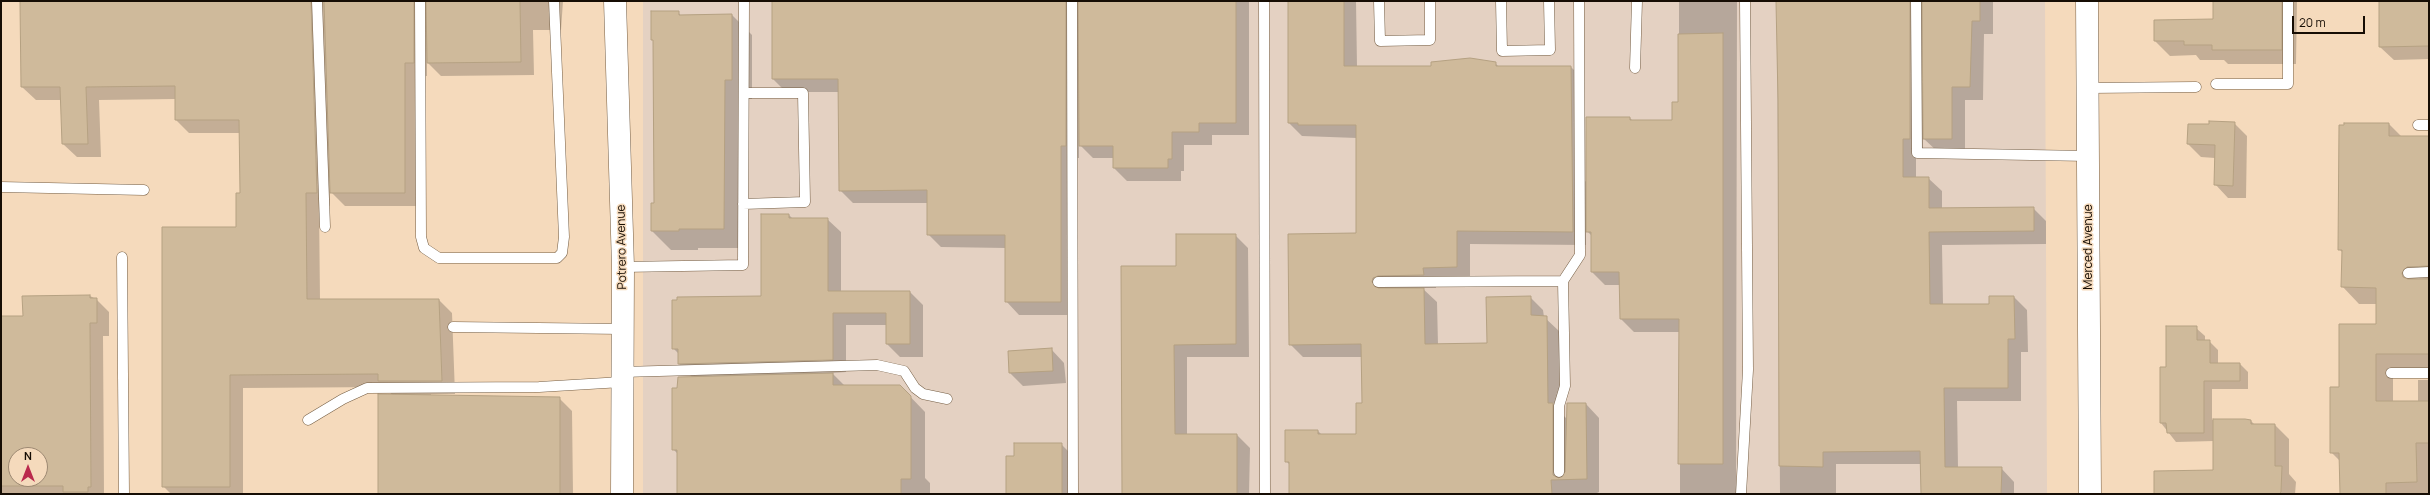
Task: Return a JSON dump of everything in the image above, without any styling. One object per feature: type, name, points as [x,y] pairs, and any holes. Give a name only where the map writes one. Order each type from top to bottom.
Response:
[{"type":"street","name":"Potrero Avenue","points":[[615,1],[623,267],[622,494]]},
{"type":"street","name":"Merced Avenue","points":[[2087,1],[2090,494]]},
{"type":"lane","points":[[317,1],[325,227]]},
{"type":"lane","points":[[420,1],[421,237],[424,248],[439,258],[557,258],[562,253],[564,238],[554,1]]},
{"type":"lane","points":[[623,267],[743,265],[744,1]]},
{"type":"lane","points":[[1072,1],[1073,494]]},
{"type":"lane","points":[[1264,1],[1265,494]]},
{"type":"lane","points":[[1379,1],[1380,41],[1430,40],[1430,1]]},
{"type":"lane","points":[[1501,1],[1502,50],[1550,50],[1549,1]]},
{"type":"lane","points":[[1559,472],[1559,406],[1565,386],[1563,281],[1580,255],[1579,1]]},
{"type":"lane","points":[[1635,68],[1637,1]]},
{"type":"lane","points":[[1741,494],[1748,370],[1745,1]]},
{"type":"lane","points":[[1916,1],[1917,153],[2088,156]]},
{"type":"lane","points":[[2216,84],[2288,84],[2288,1]]},
{"type":"lane","points":[[2088,88],[2196,87]]},
{"type":"lane","points":[[743,204],[805,202],[803,93],[744,93]]},
{"type":"lane","points":[[1,188],[144,190]]},
{"type":"lane","points":[[122,257],[124,494]]},
{"type":"lane","points":[[2408,273],[2429,272]]},
{"type":"lane","points":[[1378,282],[1563,281]]},
{"type":"lane","points":[[453,327],[623,329]]},
{"type":"lane","points":[[308,420],[343,398],[367,388],[540,387],[622,377],[877,365],[904,371],[915,388],[923,394],[947,398]]},
{"type":"lane","points":[[2391,373],[2429,373]]},
{"type":"shaded area","points":[[643,1],[2045,1],[2047,494],[643,494]]},
{"type":"building","points":[[20,1],[311,1],[317,193],[306,193],[307,299],[439,299],[442,381],[378,381],[378,374],[230,375],[230,487],[162,487],[162,227],[236,227],[236,193],[240,193],[239,120],[175,120],[175,86],[86,87],[88,144],[62,144],[60,87],[21,87]]},
{"type":"building","points":[[324,1],[414,1],[414,63],[405,63],[405,193],[330,193]]},
{"type":"building","points":[[426,1],[520,1],[521,62],[427,63]]},
{"type":"building","points":[[772,1],[1066,1],[1066,146],[1061,146],[1061,302],[1005,302],[1005,235],[927,235],[927,190],[839,191],[838,79],[772,79]]},
{"type":"building","points":[[1078,1],[1236,1],[1236,123],[1199,123],[1199,132],[1172,132],[1172,159],[1168,159],[1168,168],[1113,168],[1113,146],[1079,146]]},
{"type":"building","points":[[1288,1],[1344,1],[1344,66],[1431,66],[1431,62],[1470,58],[1496,62],[1496,66],[1571,66],[1573,232],[1457,231],[1457,267],[1423,268],[1424,275],[1378,276],[1373,278],[1372,282],[1378,288],[1424,288],[1425,344],[1487,343],[1486,297],[1531,296],[1531,315],[1547,316],[1548,403],[1553,403],[1553,475],[1559,478],[1565,472],[1567,403],[1586,403],[1587,479],[1551,480],[1552,494],[1289,494],[1289,462],[1285,462],[1285,430],[1318,430],[1318,434],[1356,434],[1356,403],[1362,403],[1361,344],[1289,345],[1288,234],[1356,233],[1356,125],[1298,125],[1298,123],[1288,123]]},
{"type":"building","points":[[1776,1],[1910,1],[1910,139],[1903,139],[1903,177],[1929,177],[1929,208],[2034,207],[2034,231],[1929,232],[1930,304],[1989,304],[1989,296],[2014,296],[2015,339],[2008,339],[2008,388],[1944,388],[1945,467],[2002,467],[2001,494],[1921,494],[1920,451],[1823,452],[1823,467],[1779,466],[1778,100]]},
{"type":"building","points":[[1922,1],[1980,1],[1980,21],[1972,21],[1970,87],[1952,87],[1952,139],[1923,139]]},
{"type":"building","points":[[2213,1],[2282,1],[2282,50],[2212,50],[2212,45],[2184,45],[2184,41],[2154,41],[2154,20],[2213,19]]},
{"type":"building","points":[[2379,1],[2429,1],[2429,46],[2379,47]]},
{"type":"building","points":[[651,11],[679,11],[679,15],[732,14],[732,80],[725,80],[724,229],[679,229],[679,231],[651,231],[651,203],[654,203],[653,40],[651,40]]},
{"type":"building","points":[[1723,33],[1723,464],[1678,464],[1679,319],[1620,319],[1619,272],[1591,272],[1591,232],[1586,232],[1586,117],[1630,117],[1630,120],[1672,120],[1672,102],[1678,102],[1678,34]]},
{"type":"building","points":[[2209,121],[2235,122],[2233,186],[2214,185],[2215,145],[2187,144],[2188,124],[2209,124]]},
{"type":"building","points":[[2344,123],[2389,123],[2389,136],[2429,136],[2429,266],[2407,267],[2402,273],[2403,277],[2408,279],[2429,279],[2429,354],[2376,354],[2376,401],[2429,401],[2429,443],[2416,443],[2417,482],[2386,483],[2386,494],[2340,494],[2339,453],[2330,453],[2330,387],[2339,387],[2339,324],[2376,324],[2376,288],[2341,287],[2342,250],[2338,250],[2339,125],[2344,125]]},
{"type":"building","points":[[761,214],[789,214],[789,218],[828,218],[828,291],[910,291],[910,344],[886,344],[886,313],[833,313],[833,360],[678,364],[678,349],[672,349],[672,300],[677,300],[677,297],[761,296]]},
{"type":"building","points":[[1176,234],[1236,234],[1236,344],[1174,345],[1175,434],[1237,434],[1237,494],[1122,494],[1121,266],[1176,266]]},
{"type":"building","points":[[90,295],[90,298],[97,298],[97,323],[90,323],[91,487],[88,487],[88,492],[63,492],[63,486],[48,486],[48,447],[8,447],[8,486],[1,486],[1,316],[23,316],[22,296]]},
{"type":"building","points":[[2166,326],[2197,326],[2197,340],[2210,340],[2210,363],[2240,363],[2240,381],[2204,381],[2204,433],[2167,433],[2166,423],[2160,423],[2160,367],[2166,367]]},
{"type":"building","points":[[1052,348],[1053,371],[1009,373],[1008,351]]},
{"type":"building","points":[[833,373],[833,385],[900,385],[911,396],[911,479],[901,479],[901,494],[677,494],[677,450],[672,450],[672,388],[677,388],[678,377]]},
{"type":"building","points":[[378,394],[560,397],[560,494],[378,494]]},
{"type":"building","points":[[2213,419],[2245,419],[2251,420],[2251,424],[2275,424],[2275,466],[2282,466],[2281,492],[2279,494],[2154,494],[2154,471],[2213,470]]},
{"type":"building","points":[[1014,443],[1062,443],[1062,494],[1006,494],[1006,456],[1014,456]]}]
